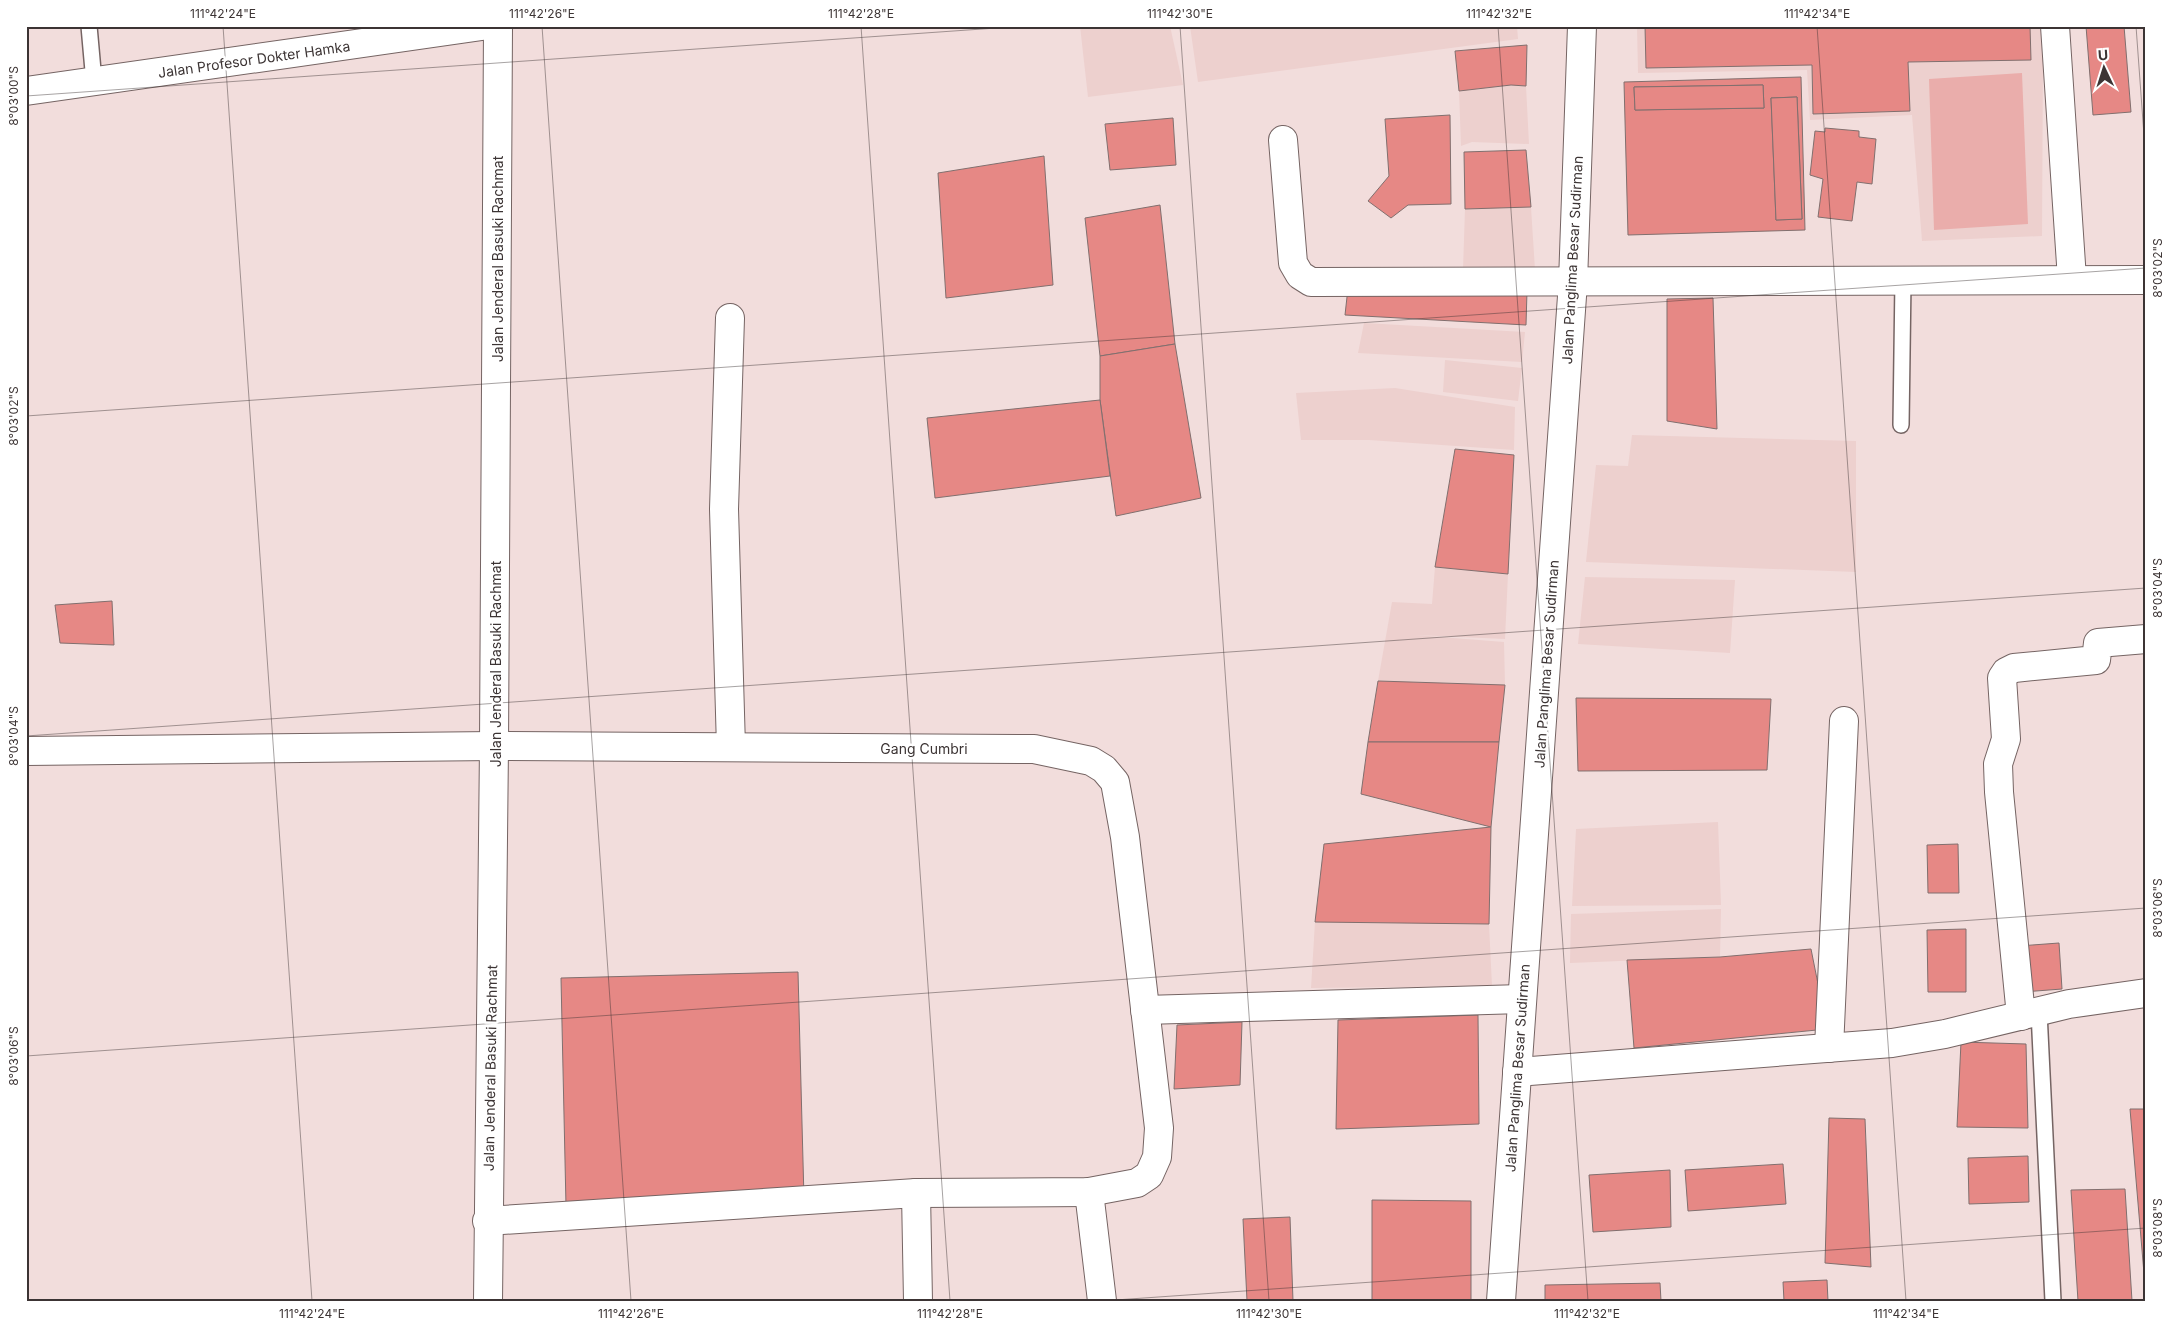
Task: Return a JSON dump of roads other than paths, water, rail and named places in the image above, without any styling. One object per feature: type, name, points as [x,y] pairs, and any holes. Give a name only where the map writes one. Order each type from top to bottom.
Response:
[{"type":"street","name":"Jalan Profesor Dokter Hamka","points":[[26,91],[482,26]]},
{"type":"street","name":"Jalan Jenderal Basuki Rachmat","points":[[488,1301],[494,746],[498,26]]},
{"type":"street","name":"Jalan Panglima Besar Sudirman","points":[[1501,1301],[1573,282],[1582,26]]},
{"type":"street","points":[[2055,26],[2072,279]]},
{"type":"street","points":[[1283,140],[1293,263],[1300,276],[1312,282],[2146,280]]},
{"type":"street","points":[[730,318],[724,509],[731,747]]},
{"type":"street","points":[[2030,1014],[1999,792],[1998,764],[2006,739],[2002,678],[2006,672],[2014,668],[2096,660],[2098,643],[2146,639]]},
{"type":"street","points":[[1829,1048],[1844,720]]},
{"type":"street","name":"Gang Cumbri","points":[[26,752],[494,746],[1034,749],[1091,761],[1104,769],[1114,782],[1118,794],[1159,1128],[1158,1157],[1149,1175],[1138,1184],[1089,1192],[916,1193],[488,1221]]},
{"type":"street","points":[[1517,1072],[1892,1043],[1946,1034],[2068,1004],[2146,993]]},
{"type":"street","points":[[1145,1010],[1522,999]]},
{"type":"street","points":[[1089,1192],[1102,1301]]},
{"type":"street","points":[[916,1193],[918,1301]]},
{"type":"lane","points":[[89,26],[94,82]]},
{"type":"lane","points":[[1901,425],[1903,280]]},
{"type":"lane","points":[[2030,1014],[2053,1301]]}]
